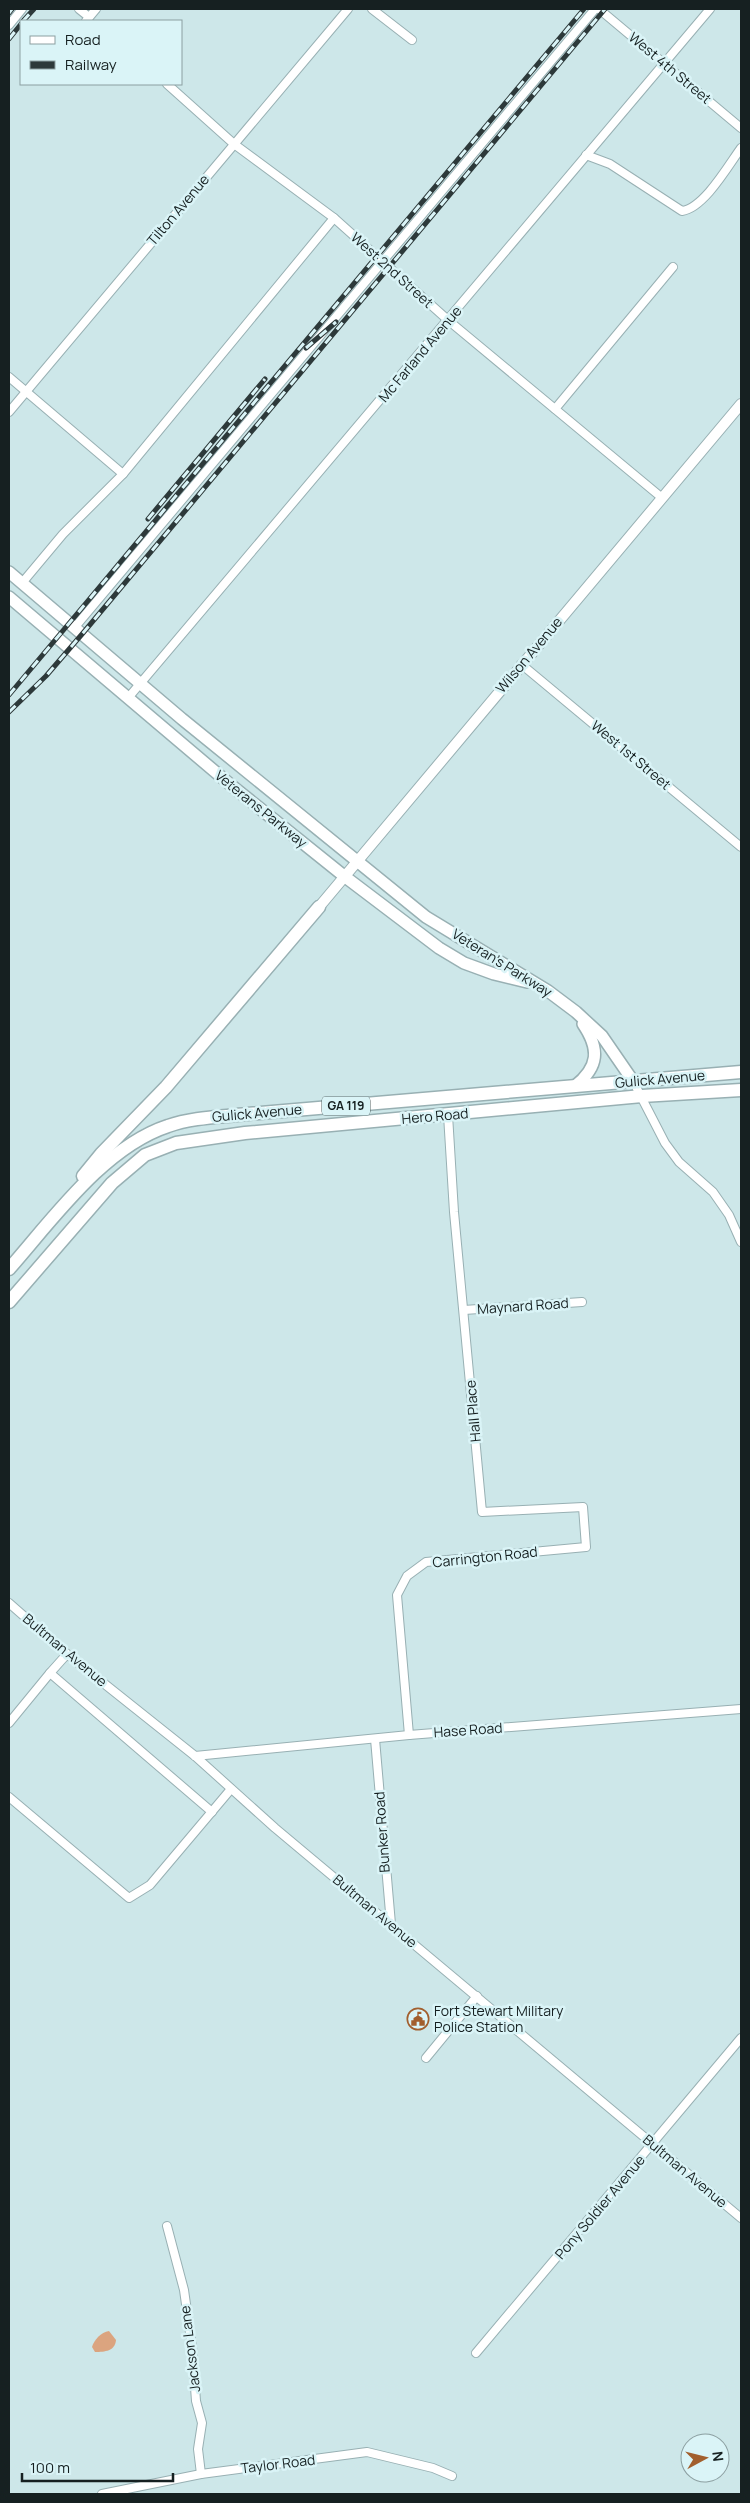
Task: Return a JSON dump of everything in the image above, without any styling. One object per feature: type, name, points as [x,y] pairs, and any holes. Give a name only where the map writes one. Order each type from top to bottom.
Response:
[{"type":"main road","name":"Veterans Parkway","points":[[9,572],[356,861]]},
{"type":"main road","name":"Veterans Parkway","points":[[9,597],[232,786],[344,876],[439,948],[464,963],[494,974],[536,984]]},
{"type":"main road","name":"Veteran's Parkway","points":[[356,861],[426,917],[536,984],[576,1012],[602,1036],[633,1081]]},
{"type":"main road","points":[[32,1243],[48,1216],[101,1154],[166,1087],[319,907]]},
{"type":"main road","points":[[575,1086],[592,1070],[595,1055],[590,1033],[576,1012]]},
{"type":"main road","name":"Gulick Avenue","points":[[9,1269],[111,1157],[138,1138],[169,1125],[210,1118],[741,1072]]},
{"type":"main road","name":"Hero Road","points":[[9,1302],[99,1197],[134,1164],[158,1148],[193,1139],[642,1096],[741,1090]]},
{"type":"street","points":[[9,25],[22,9]]},
{"type":"street","points":[[79,9],[88,19],[96,9]]},
{"type":"street","name":"Tilton Avenue","points":[[9,412],[348,9]]},
{"type":"street","points":[[372,9],[412,40]]},
{"type":"street","points":[[75,627],[595,9]]},
{"type":"street","name":"West 4th Street","points":[[599,9],[741,128]]},
{"type":"street","name":"Mc Farland Avenue","points":[[128,698],[449,321],[710,9]]},
{"type":"street","name":"West 2nd Street","points":[[167,85],[234,144],[334,218],[449,321],[661,497]]},
{"type":"street","points":[[586,155],[610,164],[682,211],[692,210],[701,201],[741,148]]},
{"type":"street","points":[[22,583],[63,534],[123,474],[334,218]]},
{"type":"street","points":[[555,409],[673,267]]},
{"type":"street","points":[[9,377],[123,474]]},
{"type":"street","name":"Wilson Avenue","points":[[319,907],[661,497],[741,404]]},
{"type":"street","name":"West 1st Street","points":[[521,664],[741,847]]},
{"type":"street","points":[[633,1081],[665,1142],[680,1162],[713,1192],[729,1215],[741,1242]]},
{"type":"street","name":"Hall Place","points":[[448,1115],[454,1212],[482,1512]]},
{"type":"street","name":"Maynard Road","points":[[464,1310],[582,1302]]},
{"type":"street","name":"Carrington Road","points":[[409,1735],[397,1595],[407,1576],[426,1562],[586,1547],[583,1506],[482,1512]]},
{"type":"street","name":"Bultman Avenue","points":[[9,1603],[67,1654],[195,1756],[231,1789],[741,2218]]},
{"type":"street","points":[[9,1723],[67,1654]]},
{"type":"street","points":[[50,1673],[212,1812]]},
{"type":"street","name":"Hase Road","points":[[195,1756],[409,1735],[741,1709]]},
{"type":"street","name":"Bunker Road","points":[[375,1739],[391,1924]]},
{"type":"street","points":[[9,1797],[129,1898],[150,1885],[231,1789]]},
{"type":"street","points":[[426,2058],[477,1996]]},
{"type":"street","name":"Pony Soldier Avenue","points":[[476,2353],[653,2145],[741,2038]]},
{"type":"street","name":"Jackson Lane","points":[[167,2226],[184,2290],[192,2347],[196,2401],[202,2423],[198,2449],[201,2474]]},
{"type":"street","name":"Taylor Road","points":[[102,2494],[201,2474],[367,2452],[432,2468],[452,2476]]},
{"type":"shaded area","points":[[109,2331],[116,2340],[114,2347],[106,2351],[95,2352],[92,2347],[94,2342],[98,2337]]},
{"type":"railway","points":[[9,13],[12,9]]},
{"type":"railway","points":[[24,20],[34,9]]},
{"type":"railway","points":[[9,695],[584,9]]},
{"type":"railway","points":[[9,712],[46,676],[83,633],[605,9]]},
{"type":"railway","points":[[9,39],[20,25]]},
{"type":"railway","points":[[306,348],[336,322]]},
{"type":"railway","points":[[148,519],[265,379]]},
{"type":"place","name":"Fort Stewart Military Police Station","points":[[418,2019]]}]
